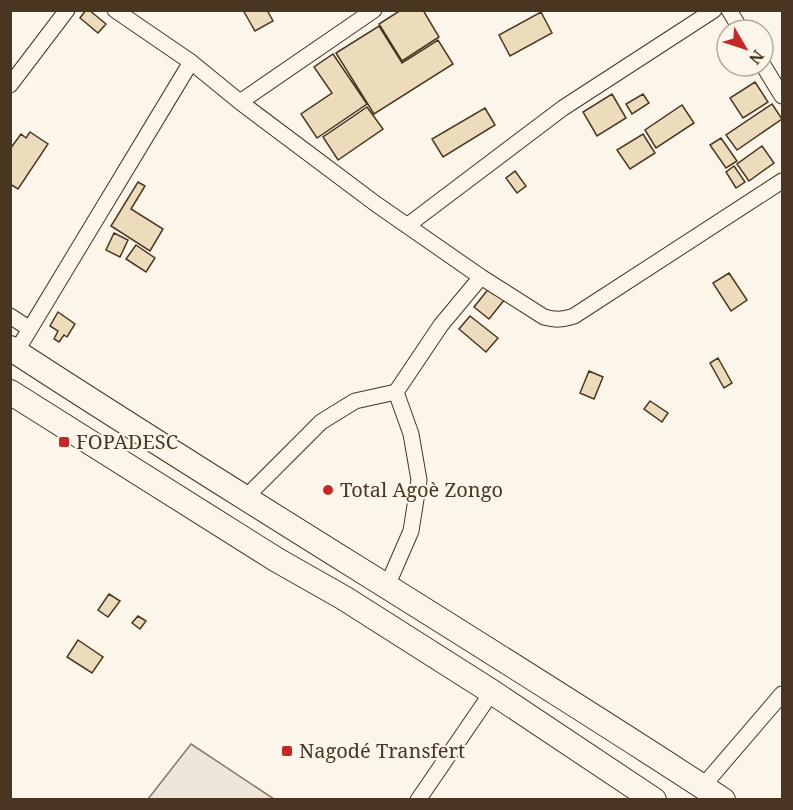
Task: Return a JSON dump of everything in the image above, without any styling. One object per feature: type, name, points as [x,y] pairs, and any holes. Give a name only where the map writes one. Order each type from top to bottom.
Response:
[{"type":"highway","points":[[12,354],[387,585],[723,800]]},
{"type":"highway","points":[[10,392],[277,560],[344,598],[492,692],[654,800]]},
{"type":"street","points":[[10,85],[67,10]]},
{"type":"street","points":[[116,10],[191,62],[338,176],[481,277],[544,317],[563,320],[584,309],[783,181]]},
{"type":"street","points":[[240,102],[374,10]]},
{"type":"street","points":[[408,225],[563,108],[714,10]]},
{"type":"street","points":[[12,354],[30,329],[191,62]]},
{"type":"street","points":[[771,78],[783,96]]},
{"type":"street","points":[[246,497],[321,422],[355,400],[396,392],[441,325],[481,277]]},
{"type":"street","points":[[10,316],[30,329]]},
{"type":"street","points":[[387,585],[411,531],[419,480],[411,434],[396,392]]},
{"type":"street","points":[[418,800],[492,692]]},
{"type":"street","points":[[703,786],[783,694]]},
{"type":"shaded area","points":[[191,744],[274,799],[148,799]]},
{"type":"building","points":[[86,10],[106,24],[98,33],[80,18]]},
{"type":"building","points":[[243,10],[267,10],[273,21],[255,31]]},
{"type":"building","points":[[401,10],[423,10],[439,37],[402,61],[379,24]]},
{"type":"building","points":[[541,12],[552,33],[510,56],[499,35]]},
{"type":"building","points":[[379,26],[402,63],[438,40],[453,64],[374,114],[336,53]]},
{"type":"building","points":[[333,54],[367,104],[317,138],[301,114],[332,93],[314,67]]},
{"type":"building","points":[[755,82],[768,102],[743,118],[730,98]]},
{"type":"building","points":[[612,94],[626,118],[597,136],[583,112]]},
{"type":"building","points":[[643,94],[649,103],[632,114],[626,104]]},
{"type":"building","points":[[772,104],[782,119],[737,150],[726,135]]},
{"type":"building","points":[[682,105],[694,123],[656,148],[645,130]]},
{"type":"building","points":[[367,107],[383,129],[338,160],[323,137]]},
{"type":"building","points":[[485,108],[495,125],[443,157],[432,139]]},
{"type":"building","points":[[30,132],[48,144],[18,189],[10,184],[10,149],[21,134],[26,138]]},
{"type":"building","points":[[643,134],[655,153],[630,169],[617,150]]},
{"type":"building","points":[[721,138],[737,161],[726,168],[710,145]]},
{"type":"building","points":[[762,146],[774,163],[749,181],[737,164]]},
{"type":"building","points":[[734,166],[745,182],[736,188],[726,172]]},
{"type":"building","points":[[515,171],[526,186],[517,193],[506,178]]},
{"type":"building","points":[[138,182],[145,186],[131,209],[163,229],[150,251],[111,226]]},
{"type":"building","points":[[114,233],[128,240],[120,257],[106,250]]},
{"type":"building","points":[[136,245],[155,258],[146,272],[126,259]]},
{"type":"building","points":[[729,273],[747,300],[731,311],[713,283]]},
{"type":"building","points":[[490,287],[505,299],[489,319],[474,307]]},
{"type":"building","points":[[58,312],[75,324],[67,337],[64,335],[59,342],[54,339],[58,331],[50,326]]},
{"type":"building","points":[[470,316],[498,338],[486,352],[459,329]]},
{"type":"building","points":[[718,358],[732,383],[724,388],[710,363]]},
{"type":"building","points":[[589,371],[603,377],[594,399],[580,393]]},
{"type":"building","points":[[650,401],[668,413],[662,422],[644,409]]},
{"type":"building","points":[[109,594],[120,601],[108,617],[98,610]]},
{"type":"building","points":[[138,616],[146,621],[140,629],[132,623]]},
{"type":"building","points":[[78,640],[103,657],[92,673],[67,657]]},
{"type":"place","name":"FOPADESC","points":[[64,442]]},
{"type":"place","name":"Total Agoè Zongo","points":[[328,490]]},
{"type":"place","name":"Nagodé Transfert","points":[[287,751]]}]
